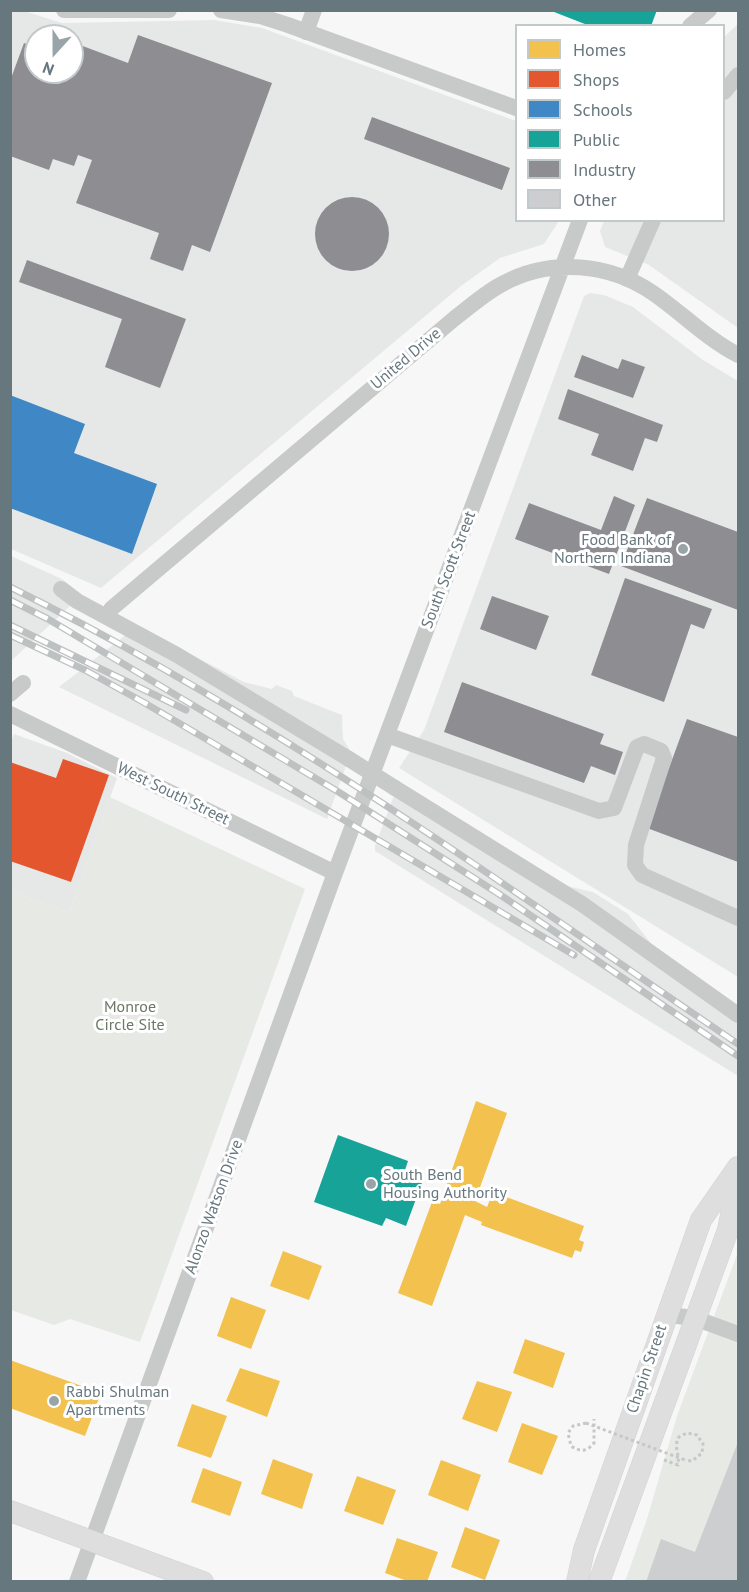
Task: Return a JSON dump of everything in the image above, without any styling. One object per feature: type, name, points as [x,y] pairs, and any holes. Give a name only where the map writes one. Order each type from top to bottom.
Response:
[{"type":"main road","name":"Chapin Street","points":[[577,1581],[584,1550],[701,1220],[738,1167]]},
{"type":"main road","name":"Chapin Street","points":[[599,1581],[728,1230],[738,1181]]},
{"type":"main road","points":[[10,1511],[201,1581]]},
{"type":"main road","points":[[565,1581],[584,1550]]},
{"type":"street","points":[[64,10],[169,10]]},
{"type":"street","points":[[221,10],[260,16],[515,108]]},
{"type":"street","points":[[306,32],[314,10]]},
{"type":"street","points":[[692,24],[709,10]]},
{"type":"street","points":[[725,90],[738,75]]},
{"type":"street","name":"South Scott Street","points":[[335,873],[579,222]]},
{"type":"street","points":[[627,279],[652,222]]},
{"type":"street","name":"United Drive","points":[[111,609],[455,318],[502,284],[528,272],[562,267],[588,267],[627,279],[651,292],[738,355]]},
{"type":"street","points":[[61,589],[77,601],[349,759],[582,904],[738,1015]]},
{"type":"street","name":"West South Street","points":[[10,714],[335,873]]},
{"type":"street","points":[[387,735],[599,811],[614,808],[638,747],[644,744],[661,751],[664,758],[636,845],[635,865],[642,875],[738,918]]},
{"type":"street","name":"Alonzo Watson Drive","points":[[92,1541],[335,873]]},
{"type":"street","points":[[666,1314],[697,1319],[738,1334]]},
{"type":"street","points":[[77,1581],[92,1541]]},
{"type":"path","points":[[594,1419],[594,1443],[587,1450],[580,1451],[571,1446],[568,1433],[573,1426],[586,1423],[685,1460],[692,1461],[702,1453],[703,1444],[697,1435],[683,1434],[677,1441],[678,1465],[662,1459]]},
{"type":"shaded area","points":[[11,11],[24,11],[62,23],[214,20],[262,28],[515,121],[515,222],[558,222],[544,244],[500,258],[461,286],[101,588],[11,549]]},
{"type":"shaded area","points":[[738,24],[738,328],[649,265],[605,247],[600,231],[604,222],[725,222],[725,36]]},
{"type":"shaded area","points":[[590,293],[604,295],[633,307],[703,360],[738,381],[738,977],[399,768],[424,730],[584,296]]},
{"type":"shaded area","points":[[11,556],[62,579],[82,595],[11,661]]},
{"type":"shaded area","points":[[137,626],[244,682],[272,689],[276,685],[292,691],[294,696],[342,715],[343,739],[351,752],[327,819],[59,687]]},
{"type":"shaded area","points":[[14,734],[67,753],[117,778],[69,913],[11,891],[10,744]]},
{"type":"shaded area","points":[[399,782],[567,886],[593,892],[628,914],[660,955],[738,1009],[738,1076],[375,851]]},
{"type":"green space","name":"Monroe Circle Site","points":[[110,797],[305,889],[140,1342],[70,1319],[54,1325],[11,1310],[11,891],[69,913]]},
{"type":"green space","points":[[738,1252],[738,1581],[625,1582],[647,1519],[677,1416]]},
{"type":"building: Homes","points":[[476,1101],[507,1113],[475,1201],[487,1207],[493,1192],[584,1226],[579,1240],[584,1242],[581,1252],[575,1250],[572,1258],[481,1225],[482,1222],[465,1215],[432,1306],[398,1293],[432,1202],[440,1204]]},
{"type":"building: Homes","points":[[283,1251],[322,1266],[309,1300],[270,1286]]},
{"type":"building: Homes","points":[[231,1297],[266,1310],[251,1349],[217,1336]]},
{"type":"building: Homes","points":[[525,1339],[565,1353],[553,1388],[513,1373]]},
{"type":"building: Homes","name":"Rabbi Shulman Apartments","points":[[10,1360],[101,1393],[85,1436],[10,1408]]},
{"type":"building: Homes","points":[[240,1368],[280,1381],[267,1417],[226,1401]]},
{"type":"building: Homes","points":[[477,1381],[512,1392],[497,1432],[462,1419]]},
{"type":"building: Homes","points":[[192,1404],[227,1416],[211,1458],[177,1446]]},
{"type":"building: Homes","points":[[522,1423],[558,1436],[542,1475],[508,1462]]},
{"type":"building: Homes","points":[[273,1459],[313,1474],[302,1509],[261,1494]]},
{"type":"building: Homes","points":[[441,1460],[481,1475],[468,1511],[428,1495]]},
{"type":"building: Homes","points":[[203,1468],[242,1482],[230,1516],[191,1502]]},
{"type":"building: Homes","points":[[357,1476],[396,1490],[383,1525],[344,1511]]},
{"type":"building: Homes","points":[[465,1527],[500,1540],[485,1580],[451,1567]]},
{"type":"building: Homes","points":[[397,1538],[438,1552],[427,1582],[410,1582],[385,1573]]},
{"type":"building: Shops","points":[[63,759],[109,775],[71,882],[10,861],[10,762],[56,778]]},
{"type":"building: Schools","points":[[10,395],[85,424],[74,453],[157,484],[132,554],[10,508]]},
{"type":"building: Public","points":[[549,10],[657,10],[652,24],[585,24]]},
{"type":"building: Public","name":"South Bend Housing Authority","points":[[338,1135],[408,1161],[404,1173],[423,1180],[406,1226],[386,1218],[382,1226],[314,1202]]},
{"type":"building: Industry","points":[[138,35],[272,83],[210,252],[192,245],[183,271],[150,259],[159,233],[76,203],[92,160],[78,155],[74,166],[53,159],[49,170],[10,156],[10,81],[24,43],[24,84],[84,84],[84,46],[128,63]]},
{"type":"building: Industry","points":[[372,117],[510,168],[502,190],[364,139]]},
{"type":"building: Industry","points":[[352,197],[366,200],[378,208],[386,220],[389,234],[386,248],[378,260],[366,268],[352,271],[338,268],[326,260],[318,248],[315,234],[318,220],[326,208],[338,200]]},
{"type":"building: Industry","points":[[27,260],[186,319],[160,388],[105,367],[122,319],[19,282]]},
{"type":"building: Industry","points":[[582,355],[618,369],[622,359],[645,367],[633,398],[574,377]]},
{"type":"building: Industry","points":[[568,389],[663,425],[657,442],[645,438],[633,471],[591,455],[599,434],[558,419]]},
{"type":"building: Industry","points":[[614,496],[635,505],[609,574],[515,539],[529,503],[601,530]]},
{"type":"building: Industry","name":"Food Bank of Northern Indiana","points":[[647,498],[738,532],[738,610],[621,566]]},
{"type":"building: Industry","points":[[625,578],[712,609],[704,629],[691,624],[664,702],[591,675]]},
{"type":"building: Industry","points":[[492,596],[549,616],[536,650],[480,629]]},
{"type":"building: Industry","points":[[462,682],[604,734],[600,744],[623,752],[615,775],[591,766],[584,783],[444,732]]},
{"type":"building: Industry","points":[[687,719],[738,737],[738,862],[647,828]]},
{"type":"building: Other","points":[[738,1442],[738,1582],[646,1582],[661,1539],[695,1552]]},
{"type":"railway","points":[[10,587],[199,689],[291,745],[472,863],[738,1044]]},
{"type":"railway","points":[[10,600],[48,619],[337,791],[499,894],[738,1056]]},
{"type":"railway","points":[[10,625],[186,710]]},
{"type":"railway","points":[[10,635],[85,670],[143,702],[574,955]]},
{"type":"place","name":"Food Bank of Northern Indiana","points":[[683,549]]},
{"type":"place","name":"South Bend Housing Authority","points":[[371,1184]]},
{"type":"place","name":"Rabbi Shulman Apartments","points":[[54,1401]]}]
